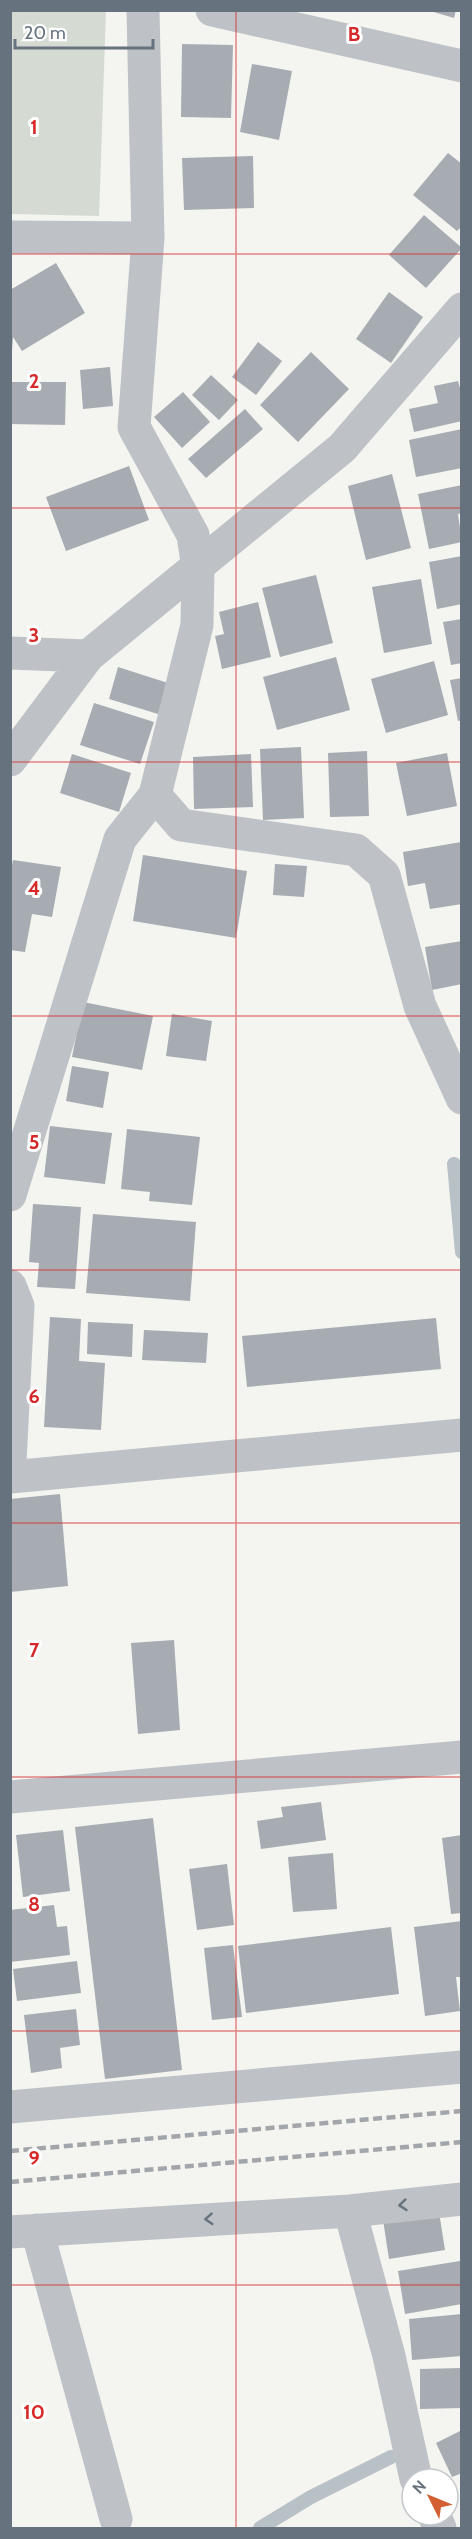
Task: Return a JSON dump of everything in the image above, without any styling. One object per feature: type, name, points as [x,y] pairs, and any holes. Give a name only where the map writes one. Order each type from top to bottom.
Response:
[{"type":"street","points":[[10,1195],[120,838],[155,795],[197,625],[198,568],[193,535],[134,428],[148,237],[143,10]]},
{"type":"street","points":[[212,10],[462,66]]},
{"type":"street","points":[[10,237],[148,237]]},
{"type":"street","points":[[10,760],[88,656],[342,448],[462,309]]},
{"type":"street","points":[[10,653],[88,656]]},
{"type":"street","points":[[155,795],[181,825],[356,850],[384,875],[420,1006],[462,1098]]},
{"type":"street","points":[[10,1286],[18,1306],[10,1462]]},
{"type":"street","points":[[10,1477],[462,1435]]},
{"type":"street","points":[[10,1797],[462,1757]]},
{"type":"street","points":[[10,2107],[462,2067]]},
{"type":"street","points":[[116,2518],[24,2231],[350,2211],[462,2199]]},
{"type":"street","points":[[350,2211],[389,2356],[413,2467]]},
{"type":"shaded area","points":[[11,10],[106,11],[99,216],[11,214]]},
{"type":"building","points":[[427,10],[456,10],[454,18]]},
{"type":"building","points":[[182,44],[233,45],[231,118],[181,117]]},
{"type":"building","points":[[252,64],[292,71],[279,140],[240,132]]},
{"type":"building","points":[[448,153],[462,164],[462,226],[457,231],[413,195]]},
{"type":"building","points":[[253,156],[254,208],[184,210],[182,158]]},
{"type":"building","points":[[424,215],[462,248],[426,288],[389,255]]},
{"type":"building","points":[[56,263],[85,313],[22,351],[13,337],[12,351],[10,351],[10,290]]},
{"type":"building","points":[[389,292],[423,317],[391,363],[356,339]]},
{"type":"building","points":[[258,342],[282,361],[256,395],[232,377]]},
{"type":"building","points":[[311,352],[349,389],[298,442],[260,405]]},
{"type":"building","points":[[110,367],[113,406],[83,409],[80,370]]},
{"type":"building","points":[[211,375],[238,400],[219,420],[192,395]]},
{"type":"building","points":[[458,381],[462,395],[462,421],[414,432],[409,409],[438,403],[434,386]]},
{"type":"building","points":[[10,382],[66,382],[65,425],[10,424]]},
{"type":"building","points":[[183,392],[210,422],[182,448],[154,417]]},
{"type":"building","points":[[245,409],[263,429],[206,478],[188,459]]},
{"type":"building","points":[[462,429],[462,468],[416,477],[409,440]]},
{"type":"building","points":[[129,466],[149,520],[66,551],[46,497]]},
{"type":"building","points":[[392,474],[411,548],[366,560],[348,486]]},
{"type":"building","points":[[462,485],[462,513],[458,514],[462,542],[429,549],[418,494]]},
{"type":"building","points":[[462,556],[462,604],[437,609],[429,562]]},
{"type":"building","points":[[316,575],[333,643],[280,657],[262,588]]},
{"type":"building","points":[[421,579],[432,644],[384,653],[372,587]]},
{"type":"building","points":[[258,602],[271,657],[222,669],[215,636],[224,634],[219,612]]},
{"type":"building","points":[[462,619],[462,663],[451,665],[443,622]]},
{"type":"building","points":[[336,657],[350,710],[277,730],[263,677]]},
{"type":"building","points":[[434,661],[448,715],[386,733],[371,679]]},
{"type":"building","points":[[118,667],[168,683],[158,714],[109,699]]},
{"type":"building","points":[[462,678],[462,720],[458,721],[450,680]]},
{"type":"building","points":[[94,703],[154,722],[140,764],[80,745]]},
{"type":"building","points":[[301,747],[304,818],[263,820],[260,749]]},
{"type":"building","points":[[367,751],[369,816],[330,817],[328,753]]},
{"type":"building","points":[[447,753],[457,806],[407,816],[396,763]]},
{"type":"building","points":[[72,754],[131,773],[119,812],[60,793]]},
{"type":"building","points":[[251,754],[253,807],[194,809],[193,757]]},
{"type":"building","points":[[461,842],[462,904],[430,909],[425,883],[408,886],[403,852]]},
{"type":"building","points":[[143,855],[247,871],[236,938],[133,921]]},
{"type":"building","points":[[13,860],[61,867],[52,917],[32,914],[25,952],[10,950],[10,875]]},
{"type":"building","points":[[275,864],[307,866],[304,897],[273,895]]},
{"type":"building","points":[[462,941],[462,984],[432,990],[425,947]]},
{"type":"building","points":[[83,1002],[153,1016],[142,1070],[72,1057]]},
{"type":"building","points":[[172,1014],[212,1021],[206,1061],[166,1056]]},
{"type":"building","points":[[72,1066],[109,1072],[103,1108],[66,1101]]},
{"type":"building","points":[[50,1126],[112,1133],[105,1184],[44,1177]]},
{"type":"building","points":[[127,1129],[200,1137],[192,1205],[149,1201],[150,1192],[121,1189]]},
{"type":"building","points":[[33,1204],[81,1207],[75,1289],[37,1287],[39,1263],[29,1262]]},
{"type":"building","points":[[93,1214],[196,1222],[190,1301],[86,1293]]},
{"type":"building","points":[[50,1317],[81,1319],[79,1361],[105,1363],[101,1430],[44,1427]]},
{"type":"building","points":[[436,1318],[441,1369],[247,1387],[242,1336]]},
{"type":"building","points":[[88,1322],[133,1324],[132,1357],[87,1354]]},
{"type":"building","points":[[144,1330],[208,1333],[206,1363],[142,1360]]},
{"type":"building","points":[[60,1494],[68,1586],[10,1592],[10,1499]]},
{"type":"building","points":[[174,1640],[180,1730],[138,1734],[131,1643]]},
{"type":"building","points":[[321,1802],[326,1840],[261,1849],[257,1821],[283,1817],[281,1807]]},
{"type":"building","points":[[153,1818],[182,2070],[105,2079],[75,1827]]},
{"type":"building","points":[[63,1830],[70,1891],[23,1897],[16,1835]]},
{"type":"building","points":[[462,1835],[462,1913],[451,1914],[442,1838]]},
{"type":"building","points":[[333,1853],[337,1909],[293,1912],[288,1857]]},
{"type":"building","points":[[227,1864],[234,1925],[197,1930],[189,1869]]},
{"type":"building","points":[[54,1905],[57,1927],[67,1926],[70,1955],[10,1962],[10,1910]]},
{"type":"building","points":[[462,1921],[462,1977],[456,1977],[460,2011],[425,2016],[414,1927]]},
{"type":"building","points":[[391,1927],[399,1994],[246,2013],[238,1946]]},
{"type":"building","points":[[233,1945],[242,2017],[212,2020],[204,1948]]},
{"type":"building","points":[[77,1961],[81,1993],[17,2001],[13,1969]]},
{"type":"building","points":[[76,2009],[80,2045],[60,2048],[62,2068],[31,2073],[24,2015]]},
{"type":"building","points":[[439,2212],[445,2250],[389,2259],[383,2220]]},
{"type":"building","points":[[460,2261],[462,2304],[405,2314],[398,2271]]},
{"type":"building","points":[[462,2314],[462,2356],[412,2360],[409,2319]]},
{"type":"building","points":[[462,2368],[462,2408],[420,2409],[420,2369]]},
{"type":"building","points":[[462,2430],[462,2473],[460,2474],[460,2467],[447,2467],[436,2443]]},
{"type":"waterway","points":[[454,1164],[462,1252]]},
{"type":"waterway","points":[[260,2528],[311,2497],[391,2457]]},
{"type":"railway","points":[[10,2151],[462,2111]]},
{"type":"railway","points":[[10,2182],[462,2142]]}]
